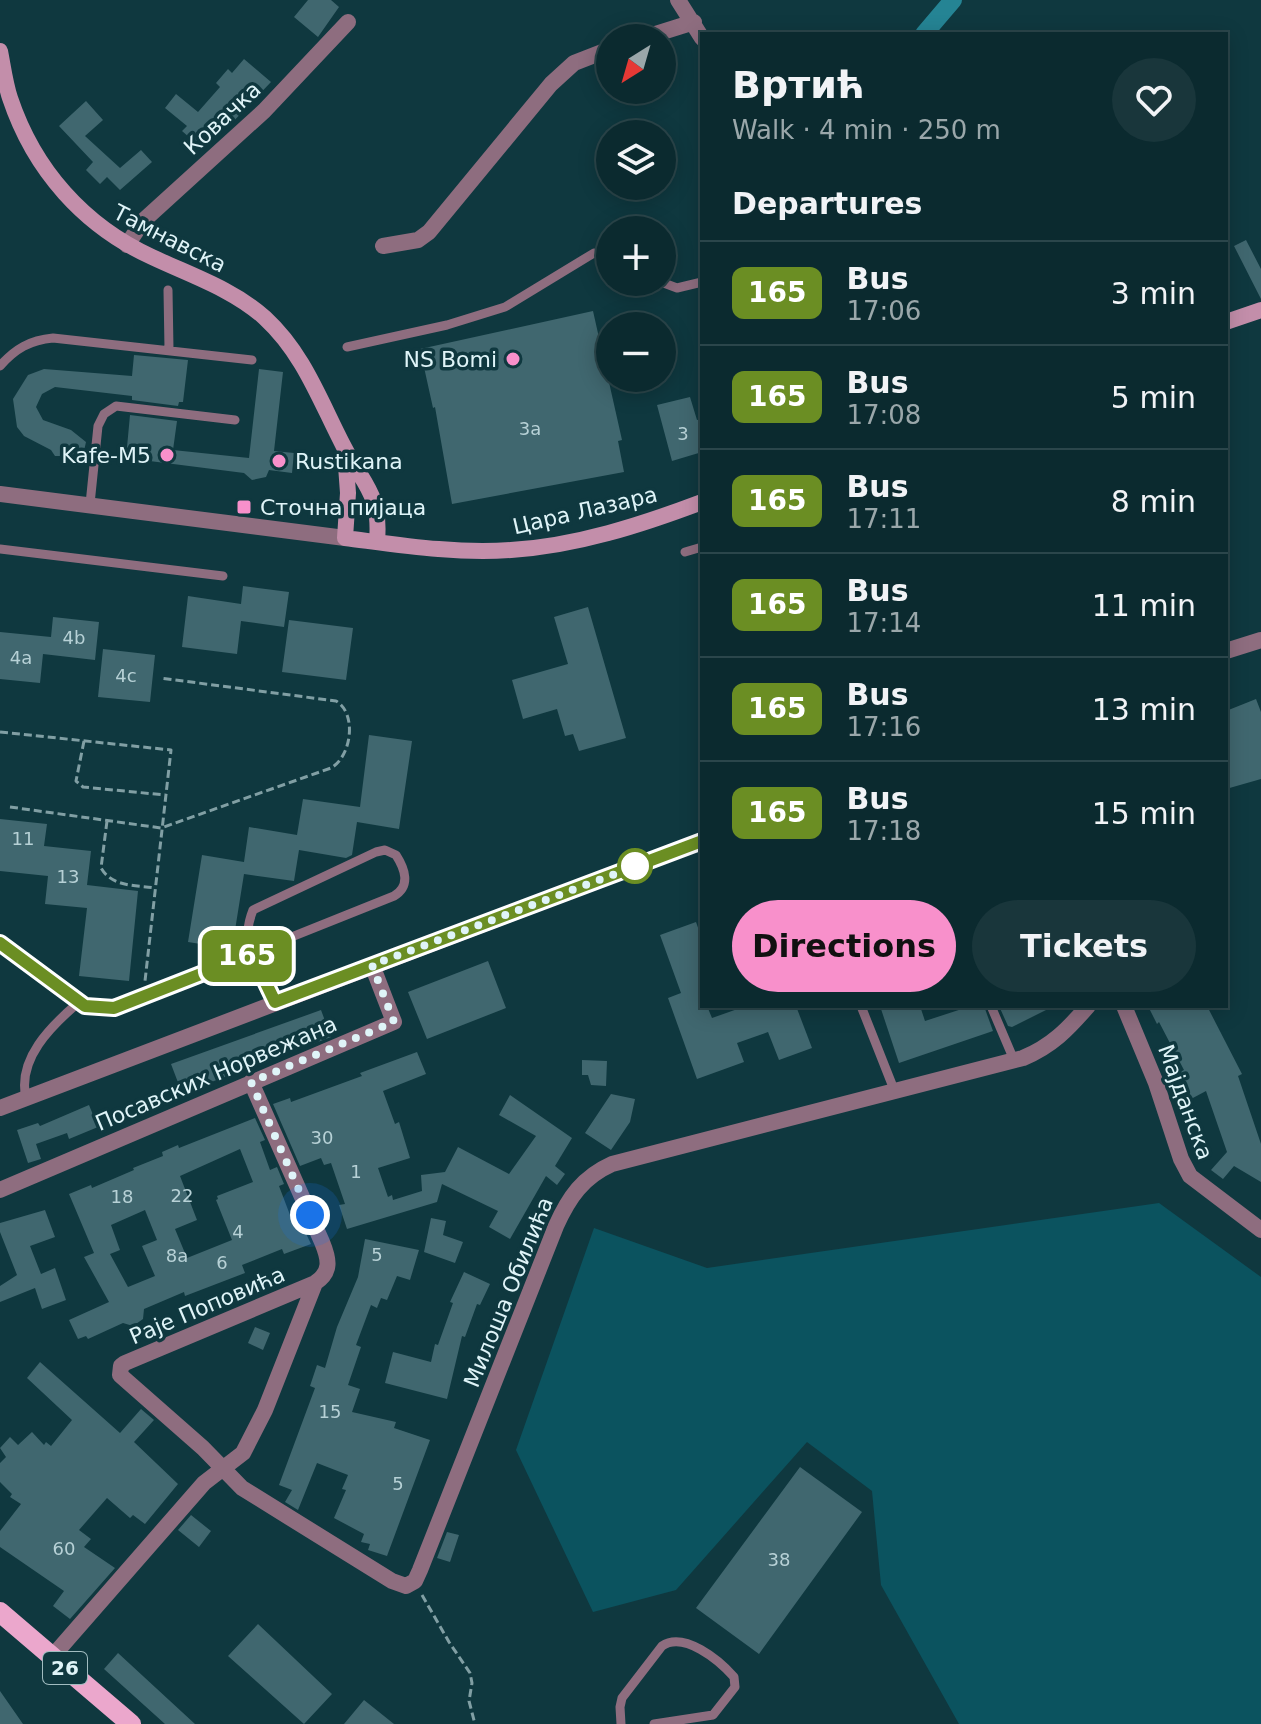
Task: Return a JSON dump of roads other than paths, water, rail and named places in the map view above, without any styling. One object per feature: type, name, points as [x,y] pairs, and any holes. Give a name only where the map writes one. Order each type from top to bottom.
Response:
[{"type":"main road","name":"Тамнавска","points":[[0,51],[9,96],[23,130],[38,158],[80,210],[102,230],[127,245],[242,300],[264,317],[300,359],[344,449],[373,496],[378,516],[377,542]]},
{"type":"main road","points":[[1228,321],[1261,310]]},
{"type":"main road","points":[[344,449],[348,493],[345,538]]},
{"type":"main road","name":"Цара Лазара","points":[[345,538],[440,550],[548,546],[651,520],[700,503]]},
{"type":"main road","name":"26","points":[[0,1612],[131,1724]]},
{"type":"street","points":[[678,0],[700,34]]},
{"type":"street","name":"Ковачка","points":[[127,245],[143,221],[264,111],[348,22]]},
{"type":"street","points":[[676,28],[694,22]]},
{"type":"street","points":[[383,246],[418,240],[429,232],[551,84],[574,63],[596,54]]},
{"type":"street","name":"Цара Лазара","points":[[0,494],[345,538]]},
{"type":"street","points":[[1228,650],[1261,640]]},
{"type":"street","points":[[0,1108],[700,842]]},
{"type":"street","name":"Посавских Норвежана","points":[[0,1190],[394,1022],[372,965]]},
{"type":"street","name":"Милоша Обилића","points":[[224,1469],[252,1495],[392,1581],[406,1586],[415,1581],[556,1226],[574,1192],[597,1171],[612,1164],[1014,1060],[1041,1050],[1058,1039],[1086,1008]]},
{"type":"street","name":"Мајданска","points":[[1125,1008],[1190,1176],[1261,1230]]},
{"type":"street","name":"Раје Поповића","points":[[224,1469],[120,1375],[121,1366],[315,1283],[326,1273],[329,1260],[251,1082]]},
{"type":"street","name":"Раје Поповића","points":[[52,1657],[204,1483],[243,1453],[252,1439],[315,1283]]},
{"type":"lane","points":[[347,347],[447,325],[505,307],[596,253]]},
{"type":"lane","points":[[676,288],[700,282]]},
{"type":"lane","points":[[168,290],[169,349]]},
{"type":"lane","points":[[0,366],[15,352],[38,339],[53,338],[252,360]]},
{"type":"lane","points":[[90,504],[98,426],[104,414],[116,406],[235,420]]},
{"type":"lane","points":[[685,552],[700,548]]},
{"type":"lane","points":[[0,549],[223,576]]},
{"type":"lane","points":[[0,943],[78,1003],[95,1009],[114,1008],[252,954],[400,893],[406,879],[400,861],[391,851],[376,852],[257,906],[247,930],[252,954],[275,1002]]},
{"type":"lane","points":[[26,1098],[26,1069],[35,1050],[78,1003]]},
{"type":"lane","points":[[862,1008],[895,1092]]},
{"type":"lane","points":[[992,1008],[1014,1060]]},
{"type":"lane","points":[[621,1724],[622,1698],[662,1646],[669,1642],[681,1641],[703,1652],[734,1677],[735,1687],[713,1715],[654,1724]]},
{"type":"waterway","points":[[926,32],[953,0]]},
{"type":"place","name":"NS Bomi","points":[[513,359]]},
{"type":"place","name":"Kafe-M5","points":[[167,455]]},
{"type":"place","name":"Rustikana","points":[[279,461]]},
{"type":"place","name":"Сточна пијаца","points":[[244,507]]}]
